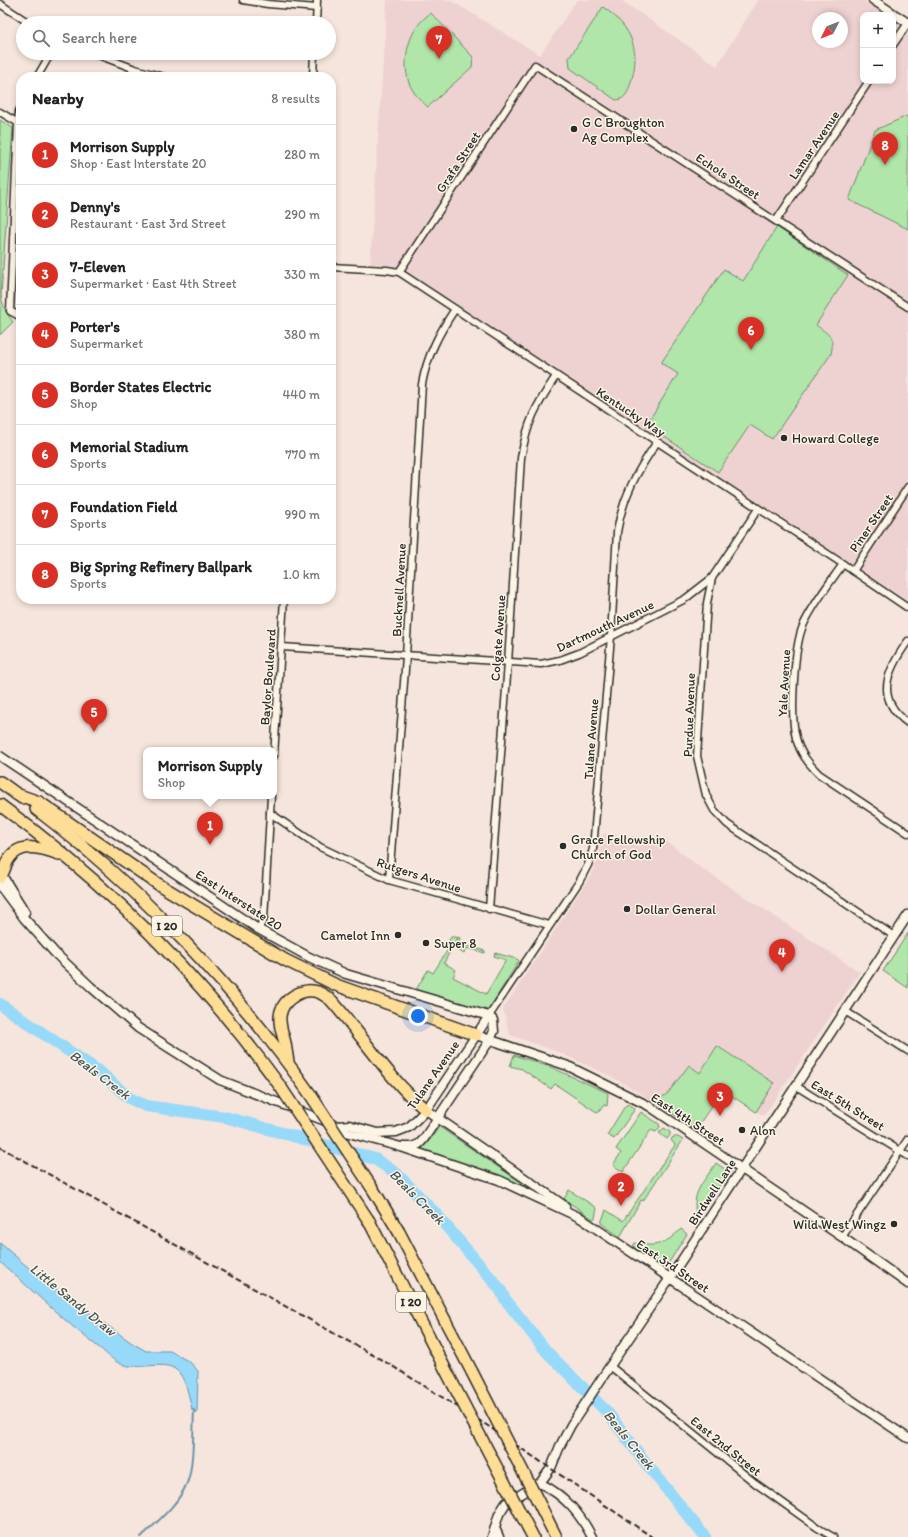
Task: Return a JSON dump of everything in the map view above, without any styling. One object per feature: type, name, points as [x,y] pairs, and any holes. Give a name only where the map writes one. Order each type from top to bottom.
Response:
[{"type":"highway","name":"I 20","points":[[0,782],[82,846],[150,909],[225,986],[288,1062],[374,1191],[399,1232],[556,1537]]},
{"type":"highway","points":[[16,794],[39,802],[158,884],[284,960],[336,985],[476,1034]]},
{"type":"highway","name":"I 20","points":[[0,805],[64,855],[103,889],[149,933],[192,978],[238,1031],[280,1086],[369,1221],[533,1537]]},
{"type":"highway","points":[[1,878],[10,857],[18,851],[35,847],[64,855]]},
{"type":"highway","points":[[288,1062],[285,1042],[280,1028],[280,1015],[282,1010],[285,1004],[296,995],[309,991],[318,992],[332,1000],[394,1077],[416,1102],[426,1110]]},
{"type":"main road","points":[[873,0],[908,23]]},
{"type":"main road","name":"East Interstate 20","points":[[0,756],[258,929],[309,957],[346,974],[489,1016]]},
{"type":"main road","points":[[1,878],[55,953],[91,987],[138,1028],[220,1080],[338,1126],[345,1132],[401,1147],[499,1180],[583,1219]]},
{"type":"main road","name":"Birdwell Lane","points":[[540,1483],[551,1468],[560,1446],[582,1409],[670,1278],[908,915]]},
{"type":"main road","points":[[401,1147],[412,1147],[419,1144],[438,1119],[490,1040],[494,1031],[493,1020],[489,1016]]},
{"type":"main road","name":"Tulane Avenue","points":[[338,1126],[349,1125],[377,1133],[396,1132],[408,1127],[426,1110],[489,1016]]},
{"type":"main road","name":"East 4th Street","points":[[476,1034],[568,1066],[649,1106],[741,1170],[842,1237],[908,1284]]},
{"type":"main road","name":"East 3rd Street","points":[[426,1110],[583,1219],[908,1438]]},
{"type":"main road","points":[[492,1537],[498,1514],[506,1503],[540,1483],[555,1490],[575,1509],[592,1537]]},
{"type":"main road","points":[[494,1528],[499,1537]]},
{"type":"street","points":[[243,0],[268,4],[317,8]]},
{"type":"street","points":[[316,16],[317,0]]},
{"type":"street","points":[[0,4],[18,16]]},
{"type":"street","points":[[896,41],[908,23]]},
{"type":"street","points":[[40,72],[47,60]]},
{"type":"street","points":[[111,60],[146,72]]},
{"type":"street","points":[[313,72],[314,60]]},
{"type":"street","name":"Echols Street","points":[[535,65],[908,307]]},
{"type":"street","name":"Grafa Street","points":[[399,272],[535,65]]},
{"type":"street","name":"Lamar Avenue","points":[[776,221],[867,84]]},
{"type":"street","points":[[0,112],[16,122]]},
{"type":"street","points":[[16,186],[10,311],[16,314]]},
{"type":"street","name":"Kentucky Way","points":[[336,267],[399,272],[908,608]]},
{"type":"street","name":"Bucknell Avenue","points":[[389,880],[406,656],[422,384],[424,371],[433,346],[455,309]]},
{"type":"street","name":"Colgate Avenue","points":[[489,909],[508,663],[521,458],[525,435],[532,415],[541,397],[556,376]]},
{"type":"street","name":"Tulane Avenue","points":[[489,1016],[579,882],[588,865],[593,850],[611,636],[619,518],[629,487],[657,442]]},
{"type":"street","name":"Piner Street","points":[[853,571],[908,487]]},
{"type":"street","name":"Purdue Avenue","points":[[758,509],[712,578],[706,611],[697,756],[706,795],[714,810],[727,824],[894,936]]},
{"type":"street","name":"Yale Avenue","points":[[843,564],[809,613],[802,627],[797,644],[792,719],[796,738],[802,754],[808,764],[819,774],[908,833]]},
{"type":"street","name":"Dartmouth Avenue","points":[[282,647],[541,664],[560,660],[685,599],[712,578]]},
{"type":"street","name":"Baylor Boulevard","points":[[275,747],[284,604]]},
{"type":"street","points":[[908,641],[894,660],[888,677],[887,690],[890,704],[897,714],[908,723]]},
{"type":"street","points":[[258,929],[264,919],[271,799]]},
{"type":"street","name":"Rutgers Avenue","points":[[270,813],[320,847],[389,880],[549,925]]},
{"type":"street","points":[[845,1010],[908,1051]]},
{"type":"street","name":"East 5th Street","points":[[796,1086],[908,1156]]},
{"type":"street","points":[[842,1237],[908,1139]]},
{"type":"street","name":"East 2nd Street","points":[[610,1366],[755,1483],[833,1537]]},
{"type":"shaded area","name":"Howard College","points":[[387,0],[450,0],[540,55],[577,0],[621,0],[717,66],[758,0],[863,0],[881,12],[860,12],[860,84],[896,84],[896,22],[908,30],[908,601],[412,275],[391,265],[370,264]]},
{"type":"shaded area","points":[[603,834],[662,838],[701,868],[860,972],[764,1116],[723,1088],[695,1129],[640,1093],[610,1076],[558,1052],[510,1035],[503,1009],[591,875],[599,857]]},
{"type":"green space","points":[[603,7],[621,23],[632,41],[634,51],[635,61],[629,88],[625,96],[619,100],[616,100],[570,68],[569,58]]},
{"type":"green space","points":[[431,13],[473,57],[472,67],[428,107],[417,96],[411,87],[406,64],[412,35],[423,19]]},
{"type":"green space","points":[[907,116],[908,229],[849,200],[875,130]]},
{"type":"green space","points":[[0,120],[13,128],[1,295],[5,310],[13,322],[0,335]]},
{"type":"green space","points":[[777,227],[848,275],[816,325],[830,336],[832,343],[831,354],[772,439],[750,425],[718,472],[646,425],[678,374],[661,363],[724,269],[743,281]]},
{"type":"green space","points":[[908,933],[908,988],[883,971]]},
{"type":"green space","points":[[451,937],[457,937],[444,963],[456,970],[453,977],[486,994],[506,960],[494,956],[495,953],[517,959],[519,961],[489,1009],[486,1011],[416,991],[428,970],[433,973],[452,943],[449,940]]},
{"type":"green space","points":[[458,937],[460,938],[459,943],[485,951],[485,953],[467,948],[464,954],[455,948]]},
{"type":"green space","points":[[717,1046],[774,1083],[756,1112],[723,1090],[695,1130],[659,1103],[660,1099],[668,1093],[689,1065],[700,1073]]},
{"type":"green space","points":[[514,1055],[553,1068],[608,1093],[607,1106],[604,1105],[598,1113],[555,1084],[551,1089],[522,1069],[510,1066]]},
{"type":"green space","points":[[628,1104],[635,1109],[614,1139],[607,1135],[625,1106]]},
{"type":"green space","points":[[641,1112],[659,1124],[660,1127],[656,1132],[651,1130],[623,1172],[613,1165],[621,1153],[616,1149]]},
{"type":"green space","points":[[439,1127],[535,1192],[419,1150],[430,1140]]},
{"type":"green space","points":[[664,1128],[670,1132],[667,1139],[659,1133]]},
{"type":"green space","points":[[673,1137],[678,1137],[683,1140],[643,1201],[641,1200],[620,1237],[601,1223],[606,1210],[623,1221],[675,1145],[671,1140]]},
{"type":"green space","points":[[716,1163],[729,1172],[697,1218],[695,1202],[699,1189]]},
{"type":"green space","points":[[569,1190],[597,1208],[595,1218],[593,1219],[564,1199]]},
{"type":"green space","points":[[681,1229],[687,1234],[668,1264],[665,1266],[633,1246],[635,1243],[649,1245],[660,1244]]},
{"type":"water","points":[[0,1243],[37,1275],[132,1343],[146,1351],[170,1351],[190,1362],[198,1371],[197,1413],[192,1410],[182,1377],[175,1369],[164,1365],[127,1366],[115,1361],[84,1336],[0,1262]]},
{"type":"waterway","name":"Beals Creek","points":[[0,1004],[101,1073],[129,1098],[146,1106],[225,1117],[375,1159],[397,1174],[436,1214],[500,1289],[505,1299],[547,1352],[607,1412],[705,1537]]},
{"type":"waterway","name":"Little Sandy Draw","points":[[141,1537],[173,1506],[187,1483],[192,1458],[194,1410]]},
{"type":"railway","points":[[0,1147],[389,1364],[485,1424],[652,1537]]},
{"type":"place","name":"Foundation Field","points":[[439,59]]},
{"type":"place","name":"G C Broughton Ag Complex","points":[[574,129]]},
{"type":"place","name":"Big Spring Refinery Ballpark","points":[[885,165]]},
{"type":"place","name":"Memorial Stadium","points":[[751,350]]},
{"type":"place","name":"Howard College","points":[[784,438]]},
{"type":"place","name":"Border States Electric","points":[[94,732]]},
{"type":"place","name":"Morrison Supply","points":[[210,845]]},
{"type":"place","name":"Grace Fellowship Church of God","points":[[563,846]]},
{"type":"place","name":"Dollar General","points":[[627,909]]},
{"type":"place","name":"Camelot Inn","points":[[398,935]]},
{"type":"place","name":"Super 8","points":[[426,943]]},
{"type":"place","name":"Porter's","points":[[782,972]]},
{"type":"place","name":"7-Eleven","points":[[720,1116]]},
{"type":"place","name":"Alon","points":[[742,1130]]},
{"type":"place","name":"Denny's","points":[[621,1206]]},
{"type":"place","name":"Wild West Wingz","points":[[894,1224]]}]
